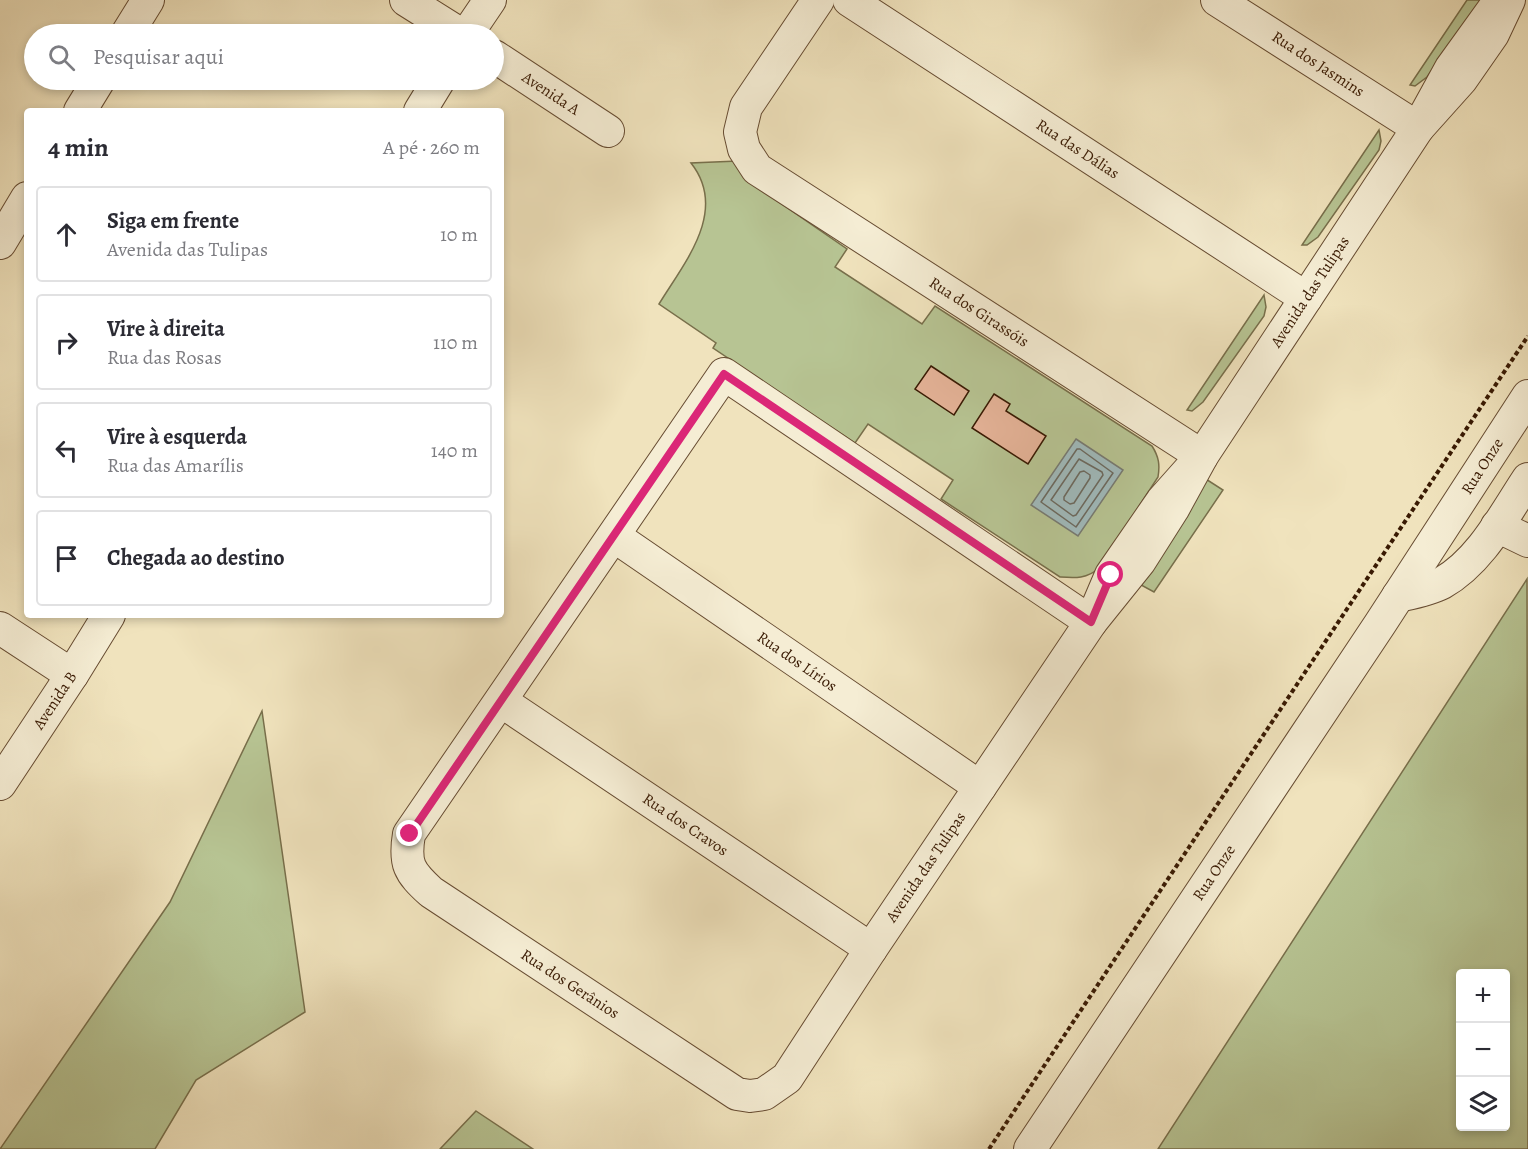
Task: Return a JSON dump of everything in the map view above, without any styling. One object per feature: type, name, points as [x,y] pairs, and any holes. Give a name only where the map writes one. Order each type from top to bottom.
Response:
[{"type":"street","points":[[133,24],[148,0]]},
{"type":"street","points":[[406,0],[444,24]]},
{"type":"street","points":[[474,24],[490,0]]},
{"type":"street","name":"Rua dos Girassóis","points":[[818,0],[746,107],[740,132],[744,149],[757,169],[1202,456]]},
{"type":"street","name":"Rua das Dálias","points":[[849,0],[1306,298]]},
{"type":"street","name":"Rua dos Jasmins","points":[[1217,0],[1418,128]]},
{"type":"street","name":"Avenida das Tulipas","points":[[750,1096],[764,1094],[787,1078],[1091,622],[1111,575],[1162,501],[1202,456],[1418,128],[1451,68],[1500,0]]},
{"type":"street","name":"Avenida das Tulipas","points":[[1418,128],[1461,80],[1492,34],[1509,0]]},
{"type":"street","name":"Avenida A","points":[[504,62],[608,130]]},
{"type":"street","points":[[82,108],[93,90]]},
{"type":"street","points":[[422,108],[433,90]]},
{"type":"street","points":[[0,243],[24,203]]},
{"type":"street","points":[[501,701],[724,374],[1091,622]]},
{"type":"street","name":"Rua Onze","points":[[1030,1149],[1398,596],[1528,396]]},
{"type":"street","points":[[1398,596],[1442,582],[1463,567],[1486,542],[1528,479]]},
{"type":"street","points":[[1497,526],[1528,541]]},
{"type":"street","name":"Rua dos Lírios","points":[[614,536],[980,787]]},
{"type":"street","name":"Avenida B","points":[[0,784],[107,618]]},
{"type":"street","points":[[0,628],[72,675]]},
{"type":"street","name":"Rua dos Gerânios","points":[[501,701],[410,834],[406,853],[409,868],[431,892],[737,1094],[750,1096]]},
{"type":"street","name":"Rua dos Cravos","points":[[501,701],[871,949]]},
{"type":"path","points":[[989,1149],[1528,336]]},
{"type":"green space","points":[[1467,0],[1481,0],[1427,77],[1415,86],[1410,85]]},
{"type":"green space","points":[[1379,130],[1381,141],[1379,150],[1318,237],[1307,245],[1302,245]]},
{"type":"green space","points":[[738,161],[750,182],[847,249],[835,267],[922,324],[935,306],[1152,446],[1158,461],[1158,477],[1099,568],[1085,576],[1060,577],[941,499],[953,480],[868,424],[855,443],[713,348],[716,343],[659,304],[690,254],[699,236],[704,218],[706,200],[702,181],[691,163]]},
{"type":"green space","points":[[1264,295],[1266,307],[1264,316],[1203,402],[1192,411],[1187,410]]},
{"type":"green space","points":[[1198,474],[1223,490],[1154,592],[1130,579]]},
{"type":"green space","points":[[1527,579],[1528,1149],[1158,1149]]},
{"type":"green space","points":[[262,711],[305,1012],[196,1080],[155,1149],[0,1149],[170,902]]},
{"type":"green space","points":[[476,1111],[533,1149],[440,1149]]},
{"type":"water","points":[[1076,439],[1123,470],[1078,536],[1031,505]]},
{"type":"building","points":[[931,366],[969,391],[954,415],[915,389]]},
{"type":"building","points":[[994,394],[1010,404],[1006,411],[1046,436],[1028,464],[972,428]]},
{"type":"route","points":[[410,834],[724,374],[1091,622],[1111,575]]}]
